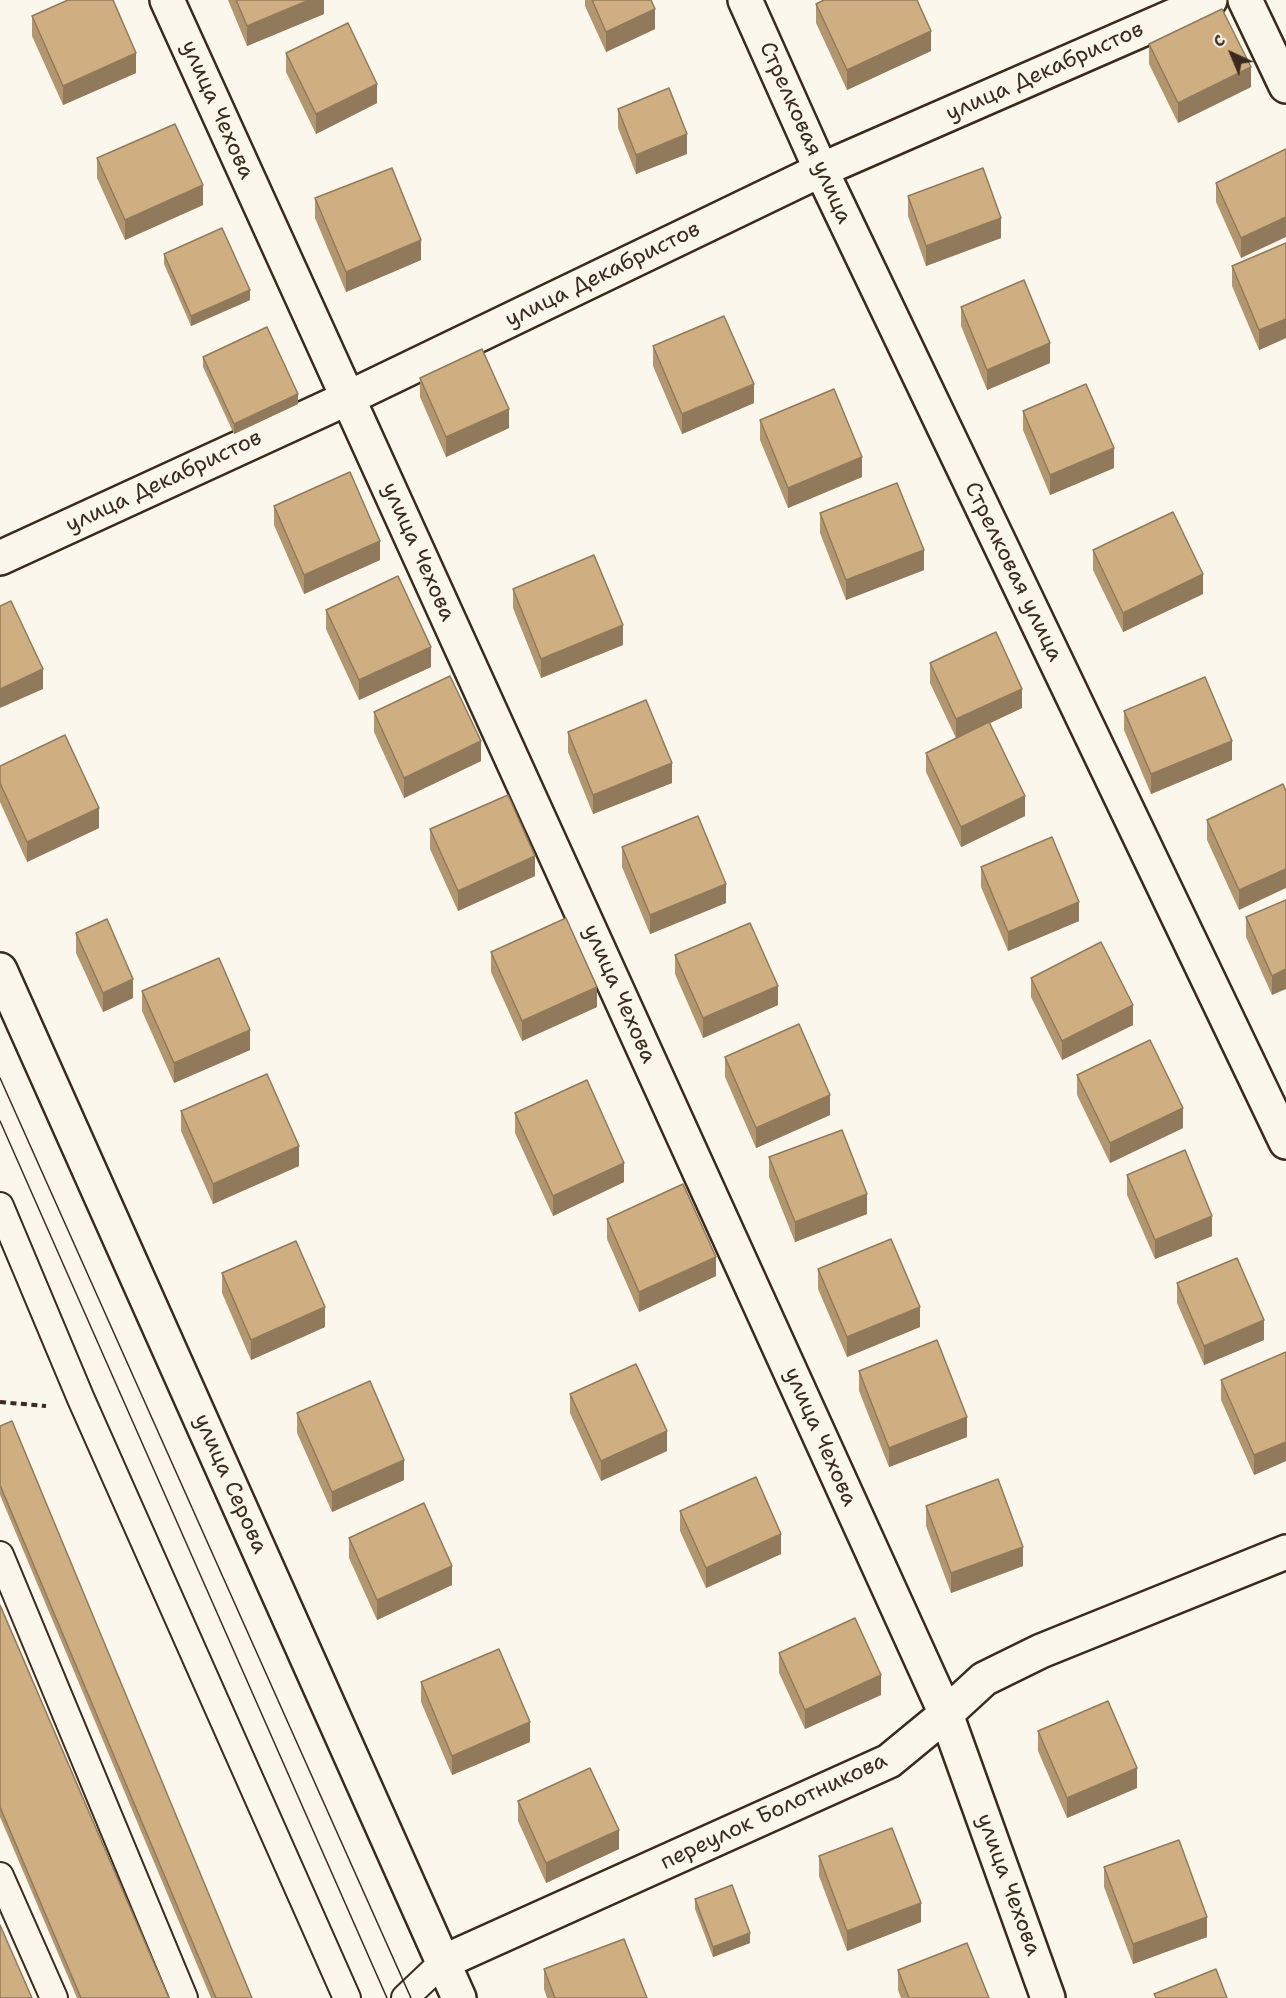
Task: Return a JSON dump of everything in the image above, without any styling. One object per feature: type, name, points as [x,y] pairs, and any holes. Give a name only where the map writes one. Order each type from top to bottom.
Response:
[{"type":"street","name":"улица Чехова","points":[[167,0],[946,1714],[1048,1998]]},
{"type":"street","name":"Стрелковая улица","points":[[745,0],[821,170],[1286,1142]]},
{"type":"street","name":"улица Декабристов","points":[[0,558],[348,398],[821,170],[1210,0]]},
{"type":"street","points":[[1245,0],[1286,86]]},
{"type":"street","name":"улица Серова","points":[[0,970],[459,1998]]},
{"type":"street","name":"переулок Болотникова","points":[[443,1962],[889,1761],[984,1679],[1041,1651],[1286,1552]]},
{"type":"lane","points":[[0,1206],[81,1399],[347,1998]]},
{"type":"lane","points":[[0,1555],[184,1998]]},
{"type":"lane","points":[[0,1876],[54,1998]]},
{"type":"lane","points":[[405,1998],[443,1962]]},
{"type":"path","points":[[0,1402],[59,1408],[81,1399]]},
{"type":"building","points":[[68,0],[113,0],[136,53],[63,86],[32,16]]},
{"type":"building","points":[[236,0],[309,0],[247,26]]},
{"type":"building","points":[[592,0],[651,0],[655,9],[606,32]]},
{"type":"building","points":[[824,0],[917,0],[931,31],[847,70],[816,4]]},
{"type":"building","points":[[1222,9],[1251,67],[1178,103],[1149,44]]},
{"type":"building","points":[[348,23],[377,84],[316,114],[286,53]]},
{"type":"building","points":[[669,88],[687,134],[636,155],[618,109]]},
{"type":"building","points":[[175,124],[203,185],[125,220],[97,158]]},
{"type":"building","points":[[1286,149],[1286,217],[1241,238],[1216,183]]},
{"type":"building","points":[[392,168],[421,240],[346,272],[315,198]]},
{"type":"building","points":[[983,168],[1001,218],[926,246],[908,196]]},
{"type":"building","points":[[222,228],[250,290],[191,316],[164,254]]},
{"type":"building","points":[[1286,243],[1286,319],[1259,330],[1232,266]]},
{"type":"building","points":[[1024,280],[1050,343],[987,370],[961,307]]},
{"type":"building","points":[[724,316],[754,384],[682,414],[653,346]]},
{"type":"building","points":[[267,327],[298,394],[234,424],[203,357]]},
{"type":"building","points":[[482,349],[509,409],[446,437],[420,378]]},
{"type":"building","points":[[1086,384],[1114,448],[1050,475],[1023,411]]},
{"type":"building","points":[[834,389],[862,457],[788,488],[760,420]]},
{"type":"building","points":[[350,472],[380,541],[304,575],[274,506]]},
{"type":"building","points":[[897,483],[924,550],[846,580],[820,513]]},
{"type":"building","points":[[1173,512],[1203,574],[1123,613],[1093,550]]},
{"type":"building","points":[[594,555],[623,625],[541,659],[513,589]]},
{"type":"building","points":[[398,576],[431,647],[359,680],[326,610]]},
{"type":"building","points":[[11,601],[43,669],[0,689],[0,606]]},
{"type":"building","points":[[996,632],[1022,689],[956,719],[930,663]]},
{"type":"building","points":[[450,676],[481,741],[404,778],[374,712]]},
{"type":"building","points":[[1205,677],[1232,741],[1151,774],[1124,711]]},
{"type":"building","points":[[646,700],[672,763],[593,795],[568,732]]},
{"type":"building","points":[[989,722],[1025,796],[961,827],[926,753]]},
{"type":"building","points":[[65,735],[99,808],[27,842],[0,783],[0,766]]},
{"type":"building","points":[[1283,784],[1286,791],[1286,869],[1239,890],[1207,820]]},
{"type":"building","points":[[508,795],[535,856],[458,891],[430,829]]},
{"type":"building","points":[[698,816],[726,884],[650,915],[622,847]]},
{"type":"building","points":[[1052,837],[1079,902],[1008,932],[981,867]]},
{"type":"building","points":[[1286,900],[1286,969],[1272,976],[1246,917]]},
{"type":"building","points":[[566,918],[597,987],[522,1021],[491,952]]},
{"type":"building","points":[[107,919],[133,979],[103,993],[76,933]]},
{"type":"building","points":[[750,923],[778,986],[703,1018],[675,955]]},
{"type":"building","points":[[1101,942],[1133,1005],[1062,1041],[1031,978]]},
{"type":"building","points":[[219,958],[250,1030],[174,1063],[142,991]]},
{"type":"building","points":[[799,1024],[830,1095],[756,1128],[725,1057]]},
{"type":"building","points":[[1150,1040],[1183,1108],[1110,1143],[1077,1075]]},
{"type":"building","points":[[267,1074],[299,1146],[213,1184],[181,1111]]},
{"type":"building","points":[[587,1080],[624,1163],[553,1196],[515,1113]]},
{"type":"building","points":[[842,1130],[867,1194],[795,1222],[769,1157]]},
{"type":"building","points":[[1185,1150],[1212,1216],[1155,1240],[1127,1175]]},
{"type":"building","points":[[683,1184],[716,1257],[639,1292],[607,1219]]},
{"type":"building","points":[[891,1239],[920,1307],[847,1337],[818,1269]]},
{"type":"building","points":[[296,1241],[325,1307],[251,1340],[222,1273]]},
{"type":"building","points":[[1237,1258],[1264,1320],[1204,1346],[1177,1283]]},
{"type":"building","points":[[937,1340],[967,1417],[889,1448],[859,1371]]},
{"type":"building","points":[[1286,1352],[1286,1442],[1254,1455],[1221,1380]]},
{"type":"building","points":[[636,1364],[667,1431],[601,1461],[570,1394]]},
{"type":"building","points":[[370,1381],[404,1460],[332,1492],[297,1413]]},
{"type":"building","points":[[12,1421],[252,1998],[216,1998],[0,1485],[0,1426]]},
{"type":"building","points":[[756,1477],[781,1534],[706,1568],[680,1511]]},
{"type":"building","points":[[998,1479],[1023,1547],[951,1573],[926,1506]]},
{"type":"building","points":[[424,1503],[452,1566],[377,1600],[349,1538]]},
{"type":"building","points":[[0,1605],[169,1998],[81,1998],[0,1807]]},
{"type":"building","points":[[855,1618],[881,1675],[805,1710],[779,1653]]},
{"type":"building","points":[[499,1649],[530,1722],[452,1756],[421,1682]]},
{"type":"building","points":[[1108,1701],[1137,1768],[1067,1798],[1038,1731]]},
{"type":"building","points":[[590,1768],[619,1830],[546,1863],[518,1801]]},
{"type":"building","points":[[892,1828],[921,1903],[847,1931],[819,1856]]},
{"type":"building","points":[[1179,1840],[1207,1917],[1133,1944],[1104,1867]]},
{"type":"building","points":[[732,1885],[750,1933],[713,1947],[695,1899]]},
{"type":"building","points":[[0,1925],[32,1998],[0,1998]]},
{"type":"building","points":[[624,1939],[647,1998],[555,1998],[544,1969]]},
{"type":"building","points":[[967,1943],[989,1998],[909,1998],[898,1970]]},
{"type":"building","points":[[1216,1969],[1227,1998],[1156,1998],[1154,1994]]},
{"type":"tram line","points":[[0,1078],[411,1998]]},
{"type":"tram line","points":[[0,1121],[387,1998]]}]
